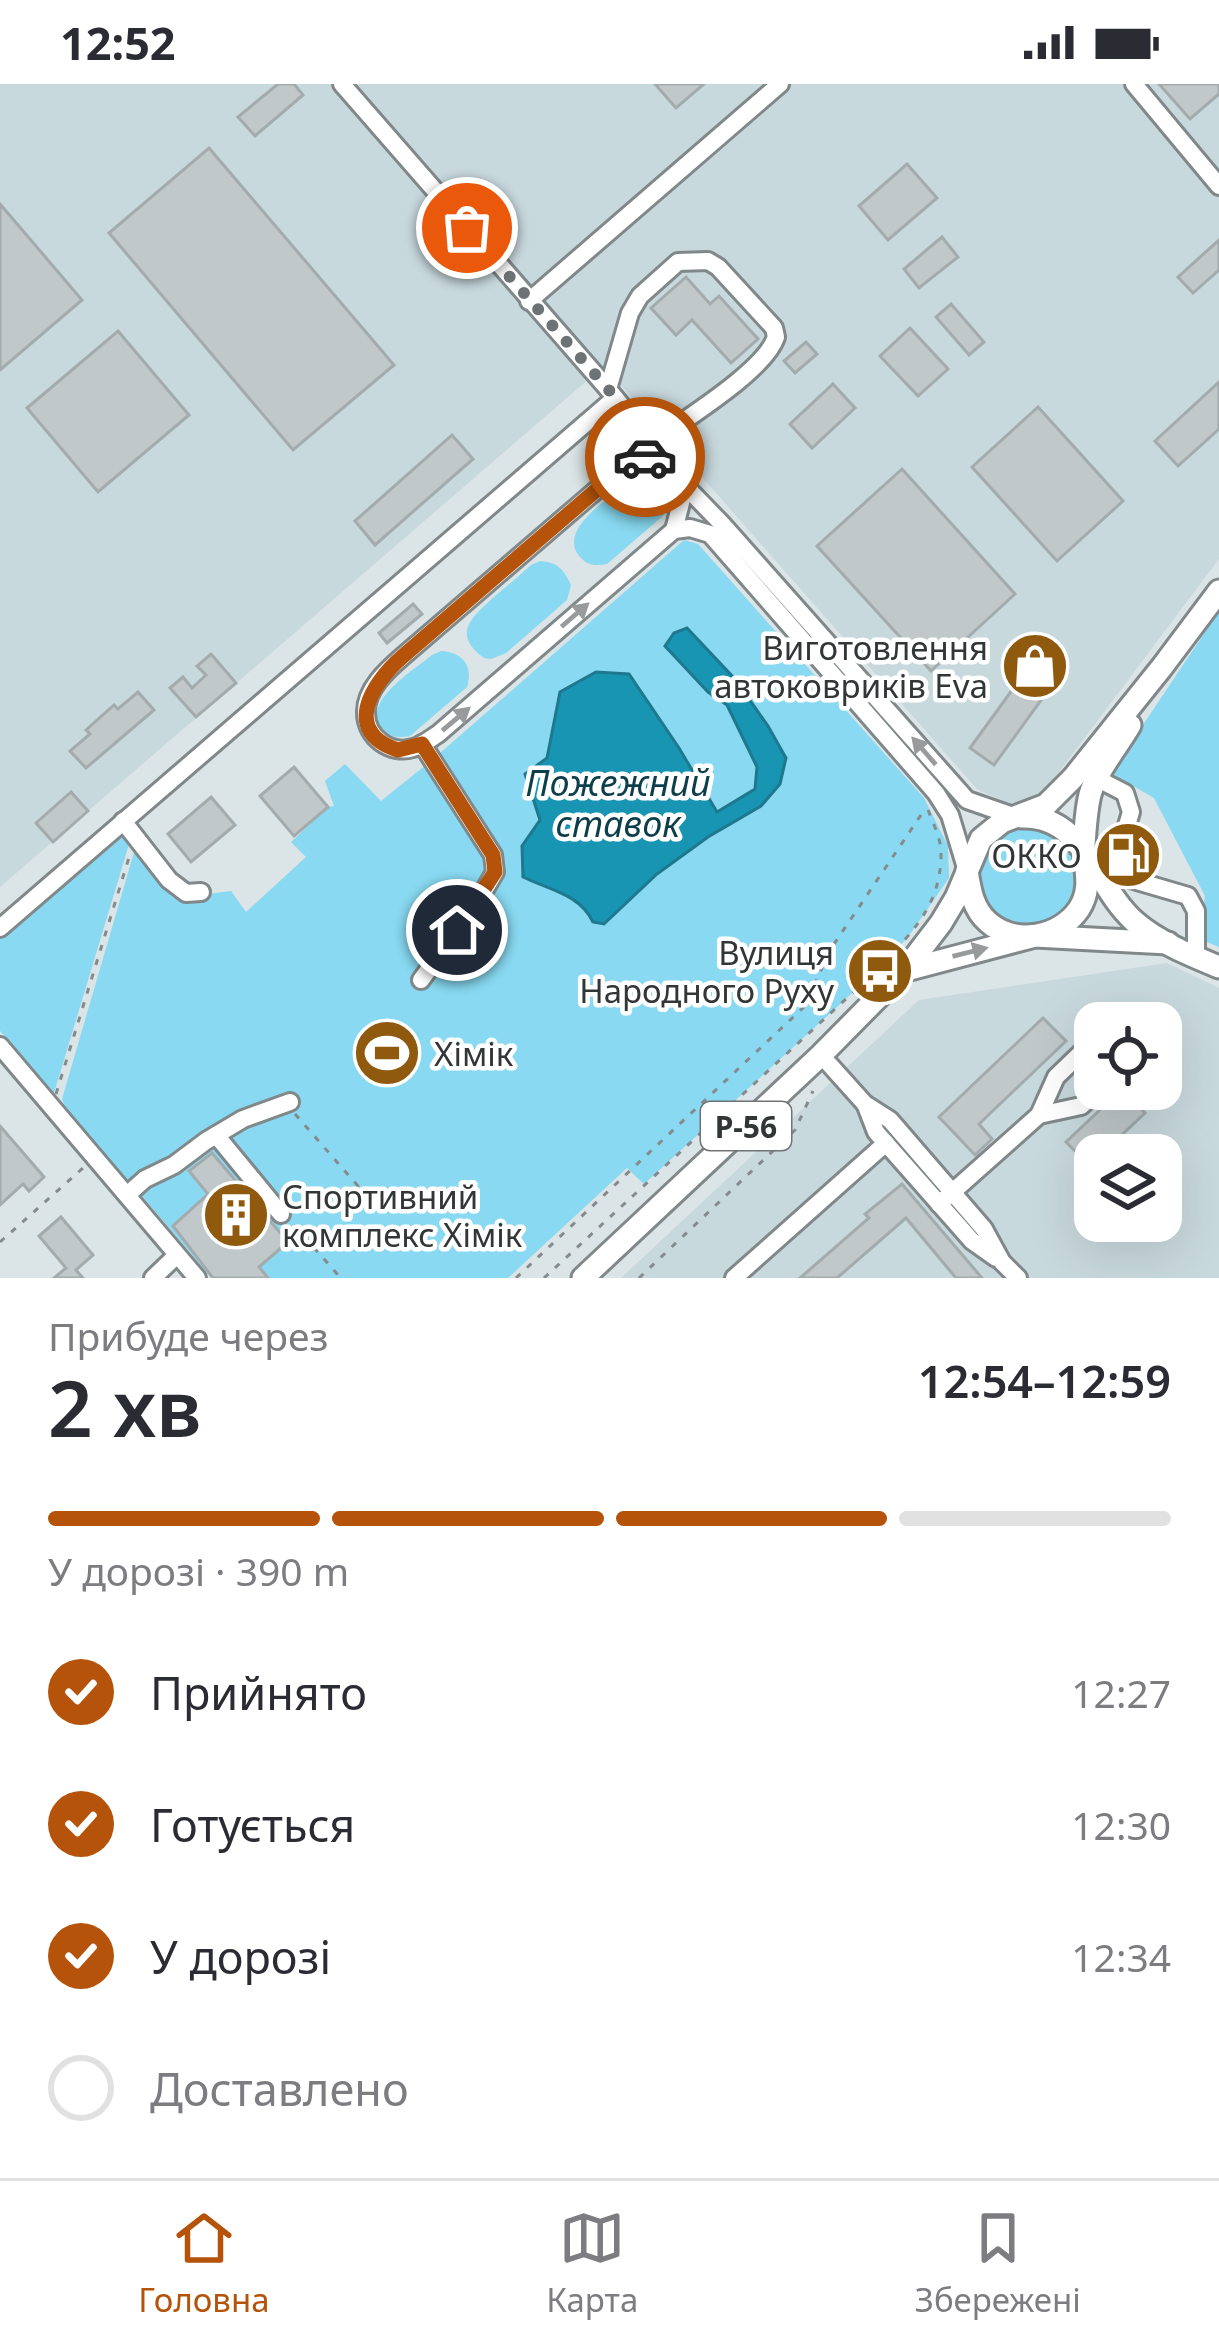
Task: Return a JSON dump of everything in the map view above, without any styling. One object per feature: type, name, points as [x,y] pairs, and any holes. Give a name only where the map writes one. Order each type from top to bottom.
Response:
[{"type":"main road","name":"Р-56","points":[[584,1278],[905,970],[941,923],[981,839],[990,829],[1046,805],[1073,778],[1219,591]]},
{"type":"main road","name":"Р-56","points":[[905,970],[1055,930],[1077,911],[1088,881],[1084,853],[1090,792],[1162,668]]},
{"type":"main road","points":[[1016,817],[1038,816],[1064,827],[1137,924],[1219,967]]},
{"type":"main road","points":[[967,872],[970,895],[990,924],[1010,934],[1168,943]]},
{"type":"street","points":[[342,84],[612,393],[659,459],[723,524],[967,800],[1016,817]]},
{"type":"street","points":[[529,301],[780,84]]},
{"type":"street","points":[[1134,84],[1219,185]]},
{"type":"street","points":[[0,928],[128,828],[612,393],[630,313],[640,296],[678,262],[708,261],[718,267],[774,328],[776,337],[769,352],[704,409],[648,444],[637,459],[385,672],[368,700],[365,715],[370,729],[378,740],[398,750],[422,744],[674,530],[690,528],[710,534],[936,793],[950,815],[967,872]]},
{"type":"street","points":[[626,444],[648,444]]},
{"type":"street","points":[[674,530],[682,499],[676,477]]},
{"type":"street","points":[[421,980],[495,872],[493,855],[422,744]]},
{"type":"street","points":[[1098,779],[1125,794],[1131,812],[1122,842],[1130,879],[1189,896],[1196,911],[1196,957]]},
{"type":"street","points":[[128,828],[169,880],[186,893],[202,892]]},
{"type":"street","points":[[0,1046],[197,1278]]},
{"type":"street","points":[[821,1055],[865,1104],[890,1120],[945,1198]]},
{"type":"street","points":[[945,1198],[1039,1115],[1056,1077],[1074,1060]]},
{"type":"street","points":[[127,1195],[243,1119],[288,1103]]},
{"type":"street","points":[[865,1104],[886,1144],[985,1229],[1002,1262],[1018,1278]]},
{"type":"street","points":[[1039,1115],[1074,1108]]},
{"type":"street","points":[[216,1135],[287,1220]]},
{"type":"street","points":[[734,1278],[886,1144]]},
{"type":"street","points":[[153,1278],[177,1255]]},
{"type":"path","points":[[544,1278],[908,937],[934,901],[942,849],[924,798]]},
{"type":"path","points":[[516,1278],[805,1006],[830,950],[927,806]]},
{"type":"path","points":[[52,1107],[133,845],[128,828]]},
{"type":"path","points":[[639,1278],[795,1130],[813,1091]]},
{"type":"path","points":[[288,1103],[358,1186],[300,1211]]},
{"type":"path","points":[[0,1242],[94,1158]]},
{"type":"path","points":[[287,1220],[339,1276]]},
{"type":"shaded area","points":[[0,84],[1219,84],[1219,559],[1041,796],[1014,807],[977,789],[604,366],[0,887]]},
{"type":"shaded area","points":[[638,479],[661,490],[666,501],[664,515],[607,564],[586,562],[574,547],[580,526]]},
{"type":"shaded area","points":[[684,540],[698,544],[924,798],[948,846],[949,878],[908,937],[874,973],[644,1184],[627,1168],[508,1278],[211,1278],[78,1127],[62,1099],[137,842],[185,897],[231,891],[246,912],[306,857],[291,842],[334,806],[325,781],[345,764],[381,801]]},
{"type":"shaded area","points":[[540,561],[556,565],[566,575],[571,585],[567,600],[506,653],[484,658],[469,641],[472,619]]},
{"type":"shaded area","points":[[1219,611],[1219,947],[1200,939],[1205,896],[1154,798],[1111,773]]},
{"type":"shaded area","points":[[441,651],[464,662],[469,673],[467,687],[410,736],[389,734],[377,719],[383,698]]},
{"type":"shaded area","points":[[1028,825],[1057,833],[1071,847],[1079,876],[1071,905],[1057,919],[1028,927],[999,919],[985,905],[977,876],[985,847],[999,833]]},
{"type":"shaded area","points":[[118,831],[125,832],[130,841],[54,1093],[0,1031],[0,936]]},
{"type":"shaded area","points":[[1167,963],[1219,988],[1219,1278],[621,1278],[919,1000]]},
{"type":"water","name":"Пожежний ставок","points":[[687,628],[735,679],[768,726],[786,758],[780,784],[761,806],[657,874],[604,924],[593,922],[572,899],[523,877],[522,846],[540,820],[525,774],[547,758],[560,692],[596,672],[629,674],[717,812],[755,789],[757,767],[727,705],[708,692],[665,646],[674,633]]},
{"type":"building","points":[[278,84],[294,84],[303,95],[255,136],[238,117]]},
{"type":"building","points":[[655,84],[704,84],[676,108]]},
{"type":"building","points":[[1159,84],[1219,84],[1219,94],[1190,119]]},
{"type":"building","points":[[209,148],[394,365],[293,450],[109,233]]},
{"type":"building","points":[[907,164],[937,198],[888,240],[859,206]]},
{"type":"building","points":[[0,204],[82,300],[0,370]]},
{"type":"building","points":[[942,237],[958,257],[919,288],[904,269]]},
{"type":"building","points":[[1219,240],[1219,270],[1193,293],[1178,277]]},
{"type":"building","points":[[686,277],[710,304],[719,296],[758,339],[731,363],[692,320],[676,335],[651,308]]},
{"type":"building","points":[[951,304],[984,342],[969,355],[936,317]]},
{"type":"building","points":[[910,328],[948,369],[918,396],[880,356]]},
{"type":"building","points":[[118,331],[189,415],[98,492],[27,408]]},
{"type":"building","points":[[806,342],[817,354],[795,373],[784,361]]},
{"type":"building","points":[[1219,382],[1219,429],[1178,466],[1155,441]]},
{"type":"building","points":[[833,384],[855,408],[812,448],[790,424]]},
{"type":"building","points":[[1038,407],[1123,501],[1057,561],[972,467]]},
{"type":"building","points":[[452,435],[473,459],[375,545],[355,521]]},
{"type":"building","points":[[902,469],[1015,594],[931,671],[817,546]]},
{"type":"building","points":[[413,604],[422,614],[387,643],[379,633]]},
{"type":"building","points":[[211,654],[236,683],[196,717],[170,688],[183,677],[192,688],[206,675],[197,666]]},
{"type":"building","points":[[1031,664],[1055,681],[994,765],[970,748]]},
{"type":"building","points":[[138,692],[154,710],[86,768],[70,751],[114,705],[118,709]]},
{"type":"building","points":[[294,767],[328,807],[294,836],[260,796]]},
{"type":"building","points":[[71,792],[88,811],[53,842],[36,823]]},
{"type":"building","points":[[211,797],[235,825],[191,862],[168,834]]},
{"type":"building","points":[[1043,1018],[1066,1041],[979,1124],[992,1139],[975,1155],[939,1117]]},
{"type":"building","points":[[1100,1110],[1145,1113],[1123,1134],[1074,1134]]},
{"type":"building","points":[[0,1126],[44,1177],[29,1191],[23,1184],[0,1205]]},
{"type":"building","name":"Спортивний комплекс Хімік","points":[[212,1153],[288,1242],[259,1267],[268,1278],[213,1278],[173,1226],[208,1194],[189,1171]]},
{"type":"building","points":[[902,1184],[982,1278],[956,1278],[906,1218],[837,1278],[800,1278],[869,1218],[865,1214]]},
{"type":"building","points":[[61,1217],[93,1255],[76,1270],[83,1278],[54,1278],[66,1268],[39,1236]]},
{"type":"way so far","points":[[467,228],[652,443],[650,456],[645,457]]},
{"type":"place","name":"Виготовлення автоковриків Eva","points":[[1035,666]]},
{"type":"place","name":"ОККО","points":[[1128,855]]},
{"type":"place","name":"Вулиця Народного Руху","points":[[880,971]]},
{"type":"place","name":"Хімік","points":[[387,1053]]},
{"type":"place","name":"Спортивний комплекс Хімік","points":[[236,1215]]},
{"type":"route","points":[[457,930],[495,872],[493,855],[422,744],[398,750],[378,740],[365,715],[368,700],[385,672],[402,657],[622,468],[645,457]]}]
